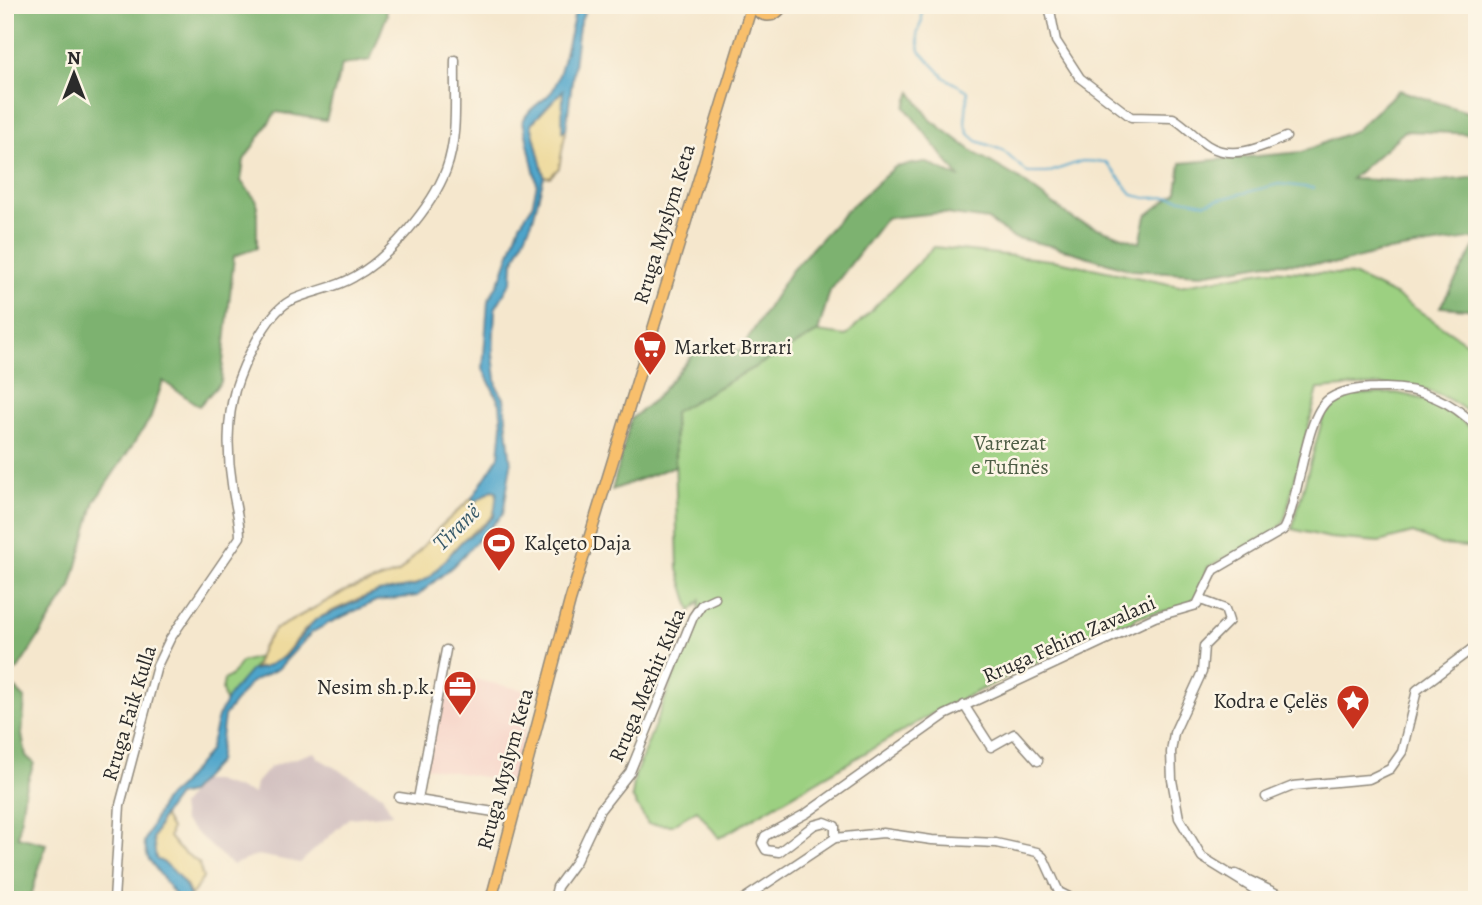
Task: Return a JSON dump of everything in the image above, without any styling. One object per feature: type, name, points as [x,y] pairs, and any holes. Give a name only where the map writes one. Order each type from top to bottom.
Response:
[{"type":"main road","points":[[753,5],[759,13],[767,16]]},
{"type":"main road","name":"Rruga Myslym Keta","points":[[491,900],[573,591],[753,5]]},
{"type":"main road","points":[[745,30],[777,13],[783,5]]},
{"type":"street","points":[[1049,5],[1056,41],[1080,78],[1125,114],[1142,119],[1173,118],[1206,145],[1227,153],[1245,151],[1286,137]]},
{"type":"street","name":"Rruga Faik Kulla","points":[[114,900],[120,805],[154,675],[170,639],[240,537],[229,460],[231,411],[238,381],[265,326],[279,308],[303,296],[340,284],[372,266],[400,237],[433,192],[446,171],[449,156],[456,110],[455,60]]},
{"type":"street","points":[[1262,894],[1211,864],[1198,853],[1179,818],[1170,765],[1174,733],[1202,673],[1204,646],[1228,621],[1225,609],[1201,600],[1214,570],[1283,530],[1318,411],[1334,396],[1362,389],[1411,390],[1446,402],[1477,427]]},
{"type":"street","name":"Rruga Mexhit Kuka","points":[[554,900],[557,887],[576,861],[600,810],[630,772],[693,617],[702,604],[715,598]]},
{"type":"street","name":"Rruga Fehim Zavalani","points":[[835,838],[835,826],[825,822],[814,825],[779,852],[766,850],[762,843],[765,836],[807,813],[926,727],[964,705],[1155,617],[1192,609],[1201,600]]},
{"type":"street","points":[[1266,797],[1293,786],[1369,779],[1390,769],[1402,752],[1417,690],[1448,664],[1477,645]]},
{"type":"street","points":[[418,799],[446,650]]},
{"type":"street","points":[[964,705],[991,747],[1014,734],[1038,761]]},
{"type":"street","points":[[399,797],[513,815]]},
{"type":"street","points":[[743,900],[835,838],[859,833],[900,833],[932,840],[996,842],[1037,852],[1043,857],[1059,892],[1075,900]]},
{"type":"street","points":[[1211,864],[1262,884],[1290,900]]},
{"type":"street","points":[[1297,900],[1316,896]]},
{"type":"shaded area","points":[[445,673],[534,692],[513,782],[425,767]]},
{"type":"shaded area","points":[[314,752],[318,758],[382,795],[392,814],[349,818],[300,863],[258,855],[232,865],[183,821],[181,806],[199,781],[214,781],[254,794],[256,783],[270,767]]},
{"type":"green space","points":[[5,5],[385,5],[387,15],[370,60],[342,65],[326,120],[276,112],[244,160],[241,181],[257,201],[257,248],[234,256],[221,382],[199,406],[163,381],[150,419],[95,501],[71,587],[18,669],[5,674]]},
{"type":"green space","points":[[1399,90],[1477,115],[1477,134],[1405,131],[1351,179],[1432,182],[1477,177],[1477,238],[1382,252],[1338,264],[1269,263],[1202,274],[1131,270],[1056,247],[1012,237],[988,220],[939,213],[886,218],[830,291],[818,332],[674,412],[675,466],[612,490],[631,419],[656,398],[699,347],[713,342],[740,351],[791,271],[848,209],[895,167],[925,162],[960,178],[905,107],[911,92],[931,120],[1075,220],[1140,243],[1146,216],[1177,192],[1181,163],[1302,152],[1356,130]]},
{"type":"green space","points":[[1477,243],[1477,310],[1440,307]]},
{"type":"green space","name":"Varrezat e Tufinës","points":[[934,247],[1058,261],[1179,286],[1268,270],[1353,275],[1397,296],[1477,350],[1477,422],[1461,407],[1443,396],[1423,390],[1381,385],[1318,389],[1284,522],[1278,530],[1208,567],[1197,596],[1188,606],[1137,617],[1130,625],[1087,638],[939,710],[719,838],[697,810],[672,825],[648,824],[632,797],[635,775],[699,613],[700,601],[691,611],[678,569],[674,412],[818,332],[846,336]]},
{"type":"green space","points":[[1396,393],[1440,406],[1477,434],[1477,548],[1442,545],[1413,533],[1379,542],[1330,538],[1292,529],[1324,414],[1347,395]]},
{"type":"green space","points":[[259,657],[226,704],[222,690],[224,680],[232,675],[241,662]]},
{"type":"green space","points":[[15,688],[25,698],[22,735],[26,756],[34,763],[25,789],[18,837],[46,844],[30,900],[5,900],[5,690]]},
{"type":"sand","points":[[563,90],[563,131],[566,129],[559,168],[550,177],[544,176],[531,124]]},
{"type":"sand","points":[[492,490],[497,491],[497,502],[492,516],[459,544],[431,576],[413,585],[366,597],[329,613],[308,626],[275,663],[255,668],[262,648],[274,630],[347,590],[399,573],[440,527],[472,498],[474,502]]},
{"type":"sand","points":[[163,815],[171,829],[169,837],[178,848],[199,863],[203,878],[191,896],[186,885],[156,859],[153,838]]},
{"type":"water","points":[[577,5],[587,5],[579,26],[566,129],[562,131],[563,90],[531,124],[544,176],[533,219],[513,263],[512,280],[495,309],[493,354],[497,387],[504,398],[511,465],[503,514],[453,566],[417,596],[376,601],[329,623],[311,633],[278,669],[251,682],[224,716],[218,762],[189,793],[177,796],[163,815],[153,838],[156,859],[178,876],[189,894],[190,900],[179,900],[148,858],[144,842],[163,801],[180,786],[209,751],[218,717],[230,694],[251,670],[263,668],[284,657],[315,620],[378,592],[413,586],[431,576],[463,540],[494,516],[497,491],[492,490],[475,502],[472,498],[499,456],[502,425],[500,404],[483,369],[488,301],[502,276],[520,224],[532,206],[537,184],[523,121],[553,90]]},
{"type":"waterway","points":[[921,5],[922,20],[917,34],[920,51],[945,78],[968,91],[965,122],[969,134],[977,141],[1002,150],[1028,173],[1047,173],[1082,161],[1106,162],[1133,195],[1146,198],[1171,197],[1205,203],[1279,184],[1313,188]]},
{"type":"place","name":"Market Brrari","points":[[650,377]]},
{"type":"place","name":"Kalçeto Daja","points":[[499,573]]},
{"type":"place","name":"Nesim sh.p.k.","points":[[460,717]]},
{"type":"place","name":"Kodra e Çelës","points":[[1353,731]]},
{"type":"water label","name":"Tiranë","points":[[456,527]]}]
